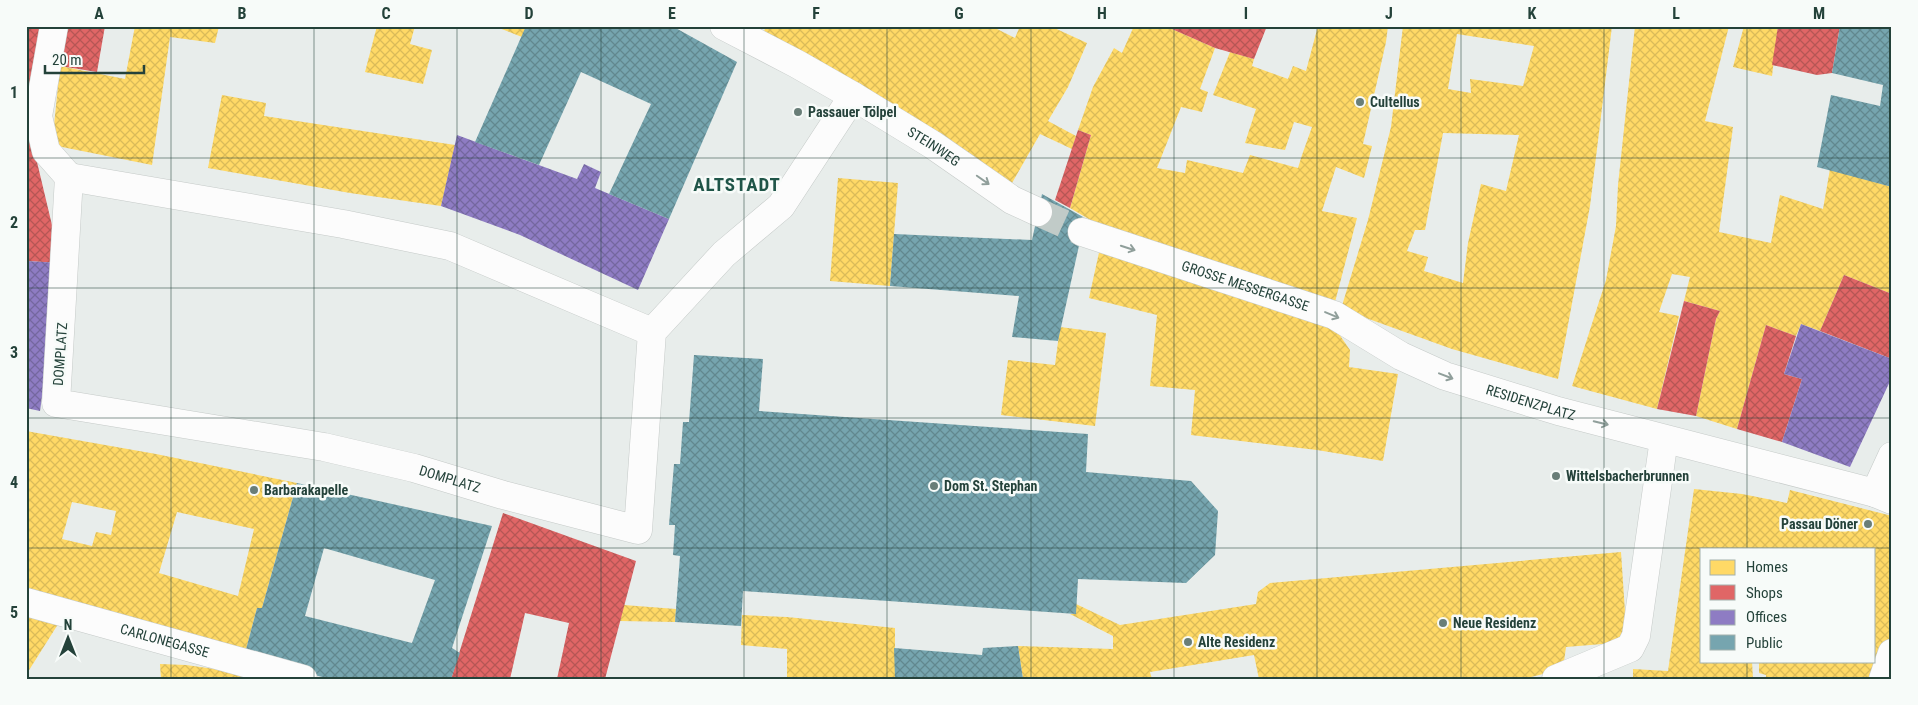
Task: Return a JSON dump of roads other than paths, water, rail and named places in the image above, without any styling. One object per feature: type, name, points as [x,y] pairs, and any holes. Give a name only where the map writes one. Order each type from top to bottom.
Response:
[{"type":"street","points":[[54,26],[38,116],[46,151],[69,177],[343,224],[450,246],[652,332],[724,254],[781,206],[853,96]]},
{"type":"street","name":"STEINWEG","points":[[724,26],[853,96],[933,145],[1012,200],[1038,212]]},
{"type":"street","name":"DOMPLATZ","points":[[69,177],[56,403],[324,447],[414,468],[502,495],[638,530],[652,332]]},
{"type":"street","name":"GROSSE MESSERGASSE","points":[[1082,232],[1334,315],[1401,356]]},
{"type":"street","name":"RESIDENZPLATZ","points":[[1401,356],[1445,376],[1519,400],[1883,496]]},
{"type":"street","points":[[1556,679],[1630,648],[1636,636],[1664,439]]},
{"type":"street","points":[[1883,496],[1892,456]]},
{"type":"street","name":"CARLONEGASSE","points":[[26,602],[302,679]]},
{"type":"street","points":[[1883,679],[1892,653]]},
{"type":"tunnel","points":[[1038,212],[1082,232]]},
{"type":"place","name":"Cultellus","points":[[1360,102]]},
{"type":"place","name":"Passauer Tölpel","points":[[798,112]]},
{"type":"place","name":"Wittelsbacherbrunnen","points":[[1556,476]]},
{"type":"place","name":"Dom St. Stephan","points":[[934,486]]},
{"type":"place","name":"Barbarakapelle","points":[[254,490]]},
{"type":"place","name":"Passau Döner","points":[[1868,524]]},
{"type":"place","name":"Neue Residenz","points":[[1443,623]]},
{"type":"place","name":"Alte Residenz","points":[[1188,642]]},
{"type":"district","name":"ALTSTADT","points":[[737,184]]}]
